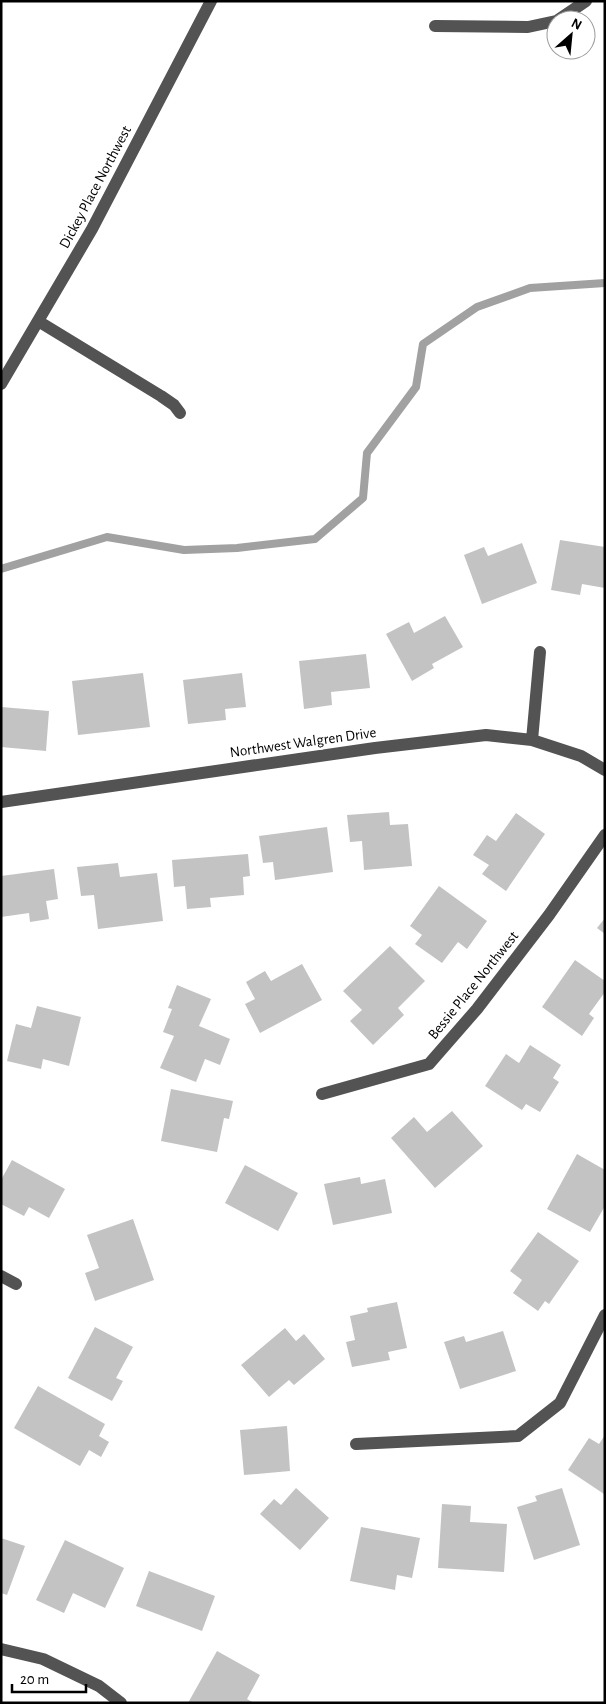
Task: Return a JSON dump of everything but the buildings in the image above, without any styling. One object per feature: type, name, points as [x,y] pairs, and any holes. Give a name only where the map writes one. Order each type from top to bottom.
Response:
[{"type":"street","name":"Dickey Place Northwest","points":[[1,384],[92,229],[211,1]]},
{"type":"street","points":[[573,10],[586,1]]},
{"type":"street","points":[[435,26],[528,27],[546,23]]},
{"type":"street","points":[[38,321],[161,396],[174,405],[180,413]]},
{"type":"street","points":[[532,740],[540,652]]},
{"type":"street","name":"Northwest Walgren Drive","points":[[1,802],[393,746],[486,735],[532,740],[581,756],[605,770]]},
{"type":"street","name":"Bessie Place Northwest","points":[[322,1094],[430,1064],[477,1009],[549,915],[605,835]]},
{"type":"street","points":[[1,1276],[16,1284]]},
{"type":"street","points":[[356,1444],[518,1436],[560,1403],[605,1315]]},
{"type":"street","points":[[1,1649],[43,1659],[99,1686],[121,1703]]},
{"type":"waterway","points":[[1,569],[107,537],[184,550],[237,548],[315,539],[363,498],[367,453],[416,387],[423,344],[477,307],[530,288],[605,283]]}]
